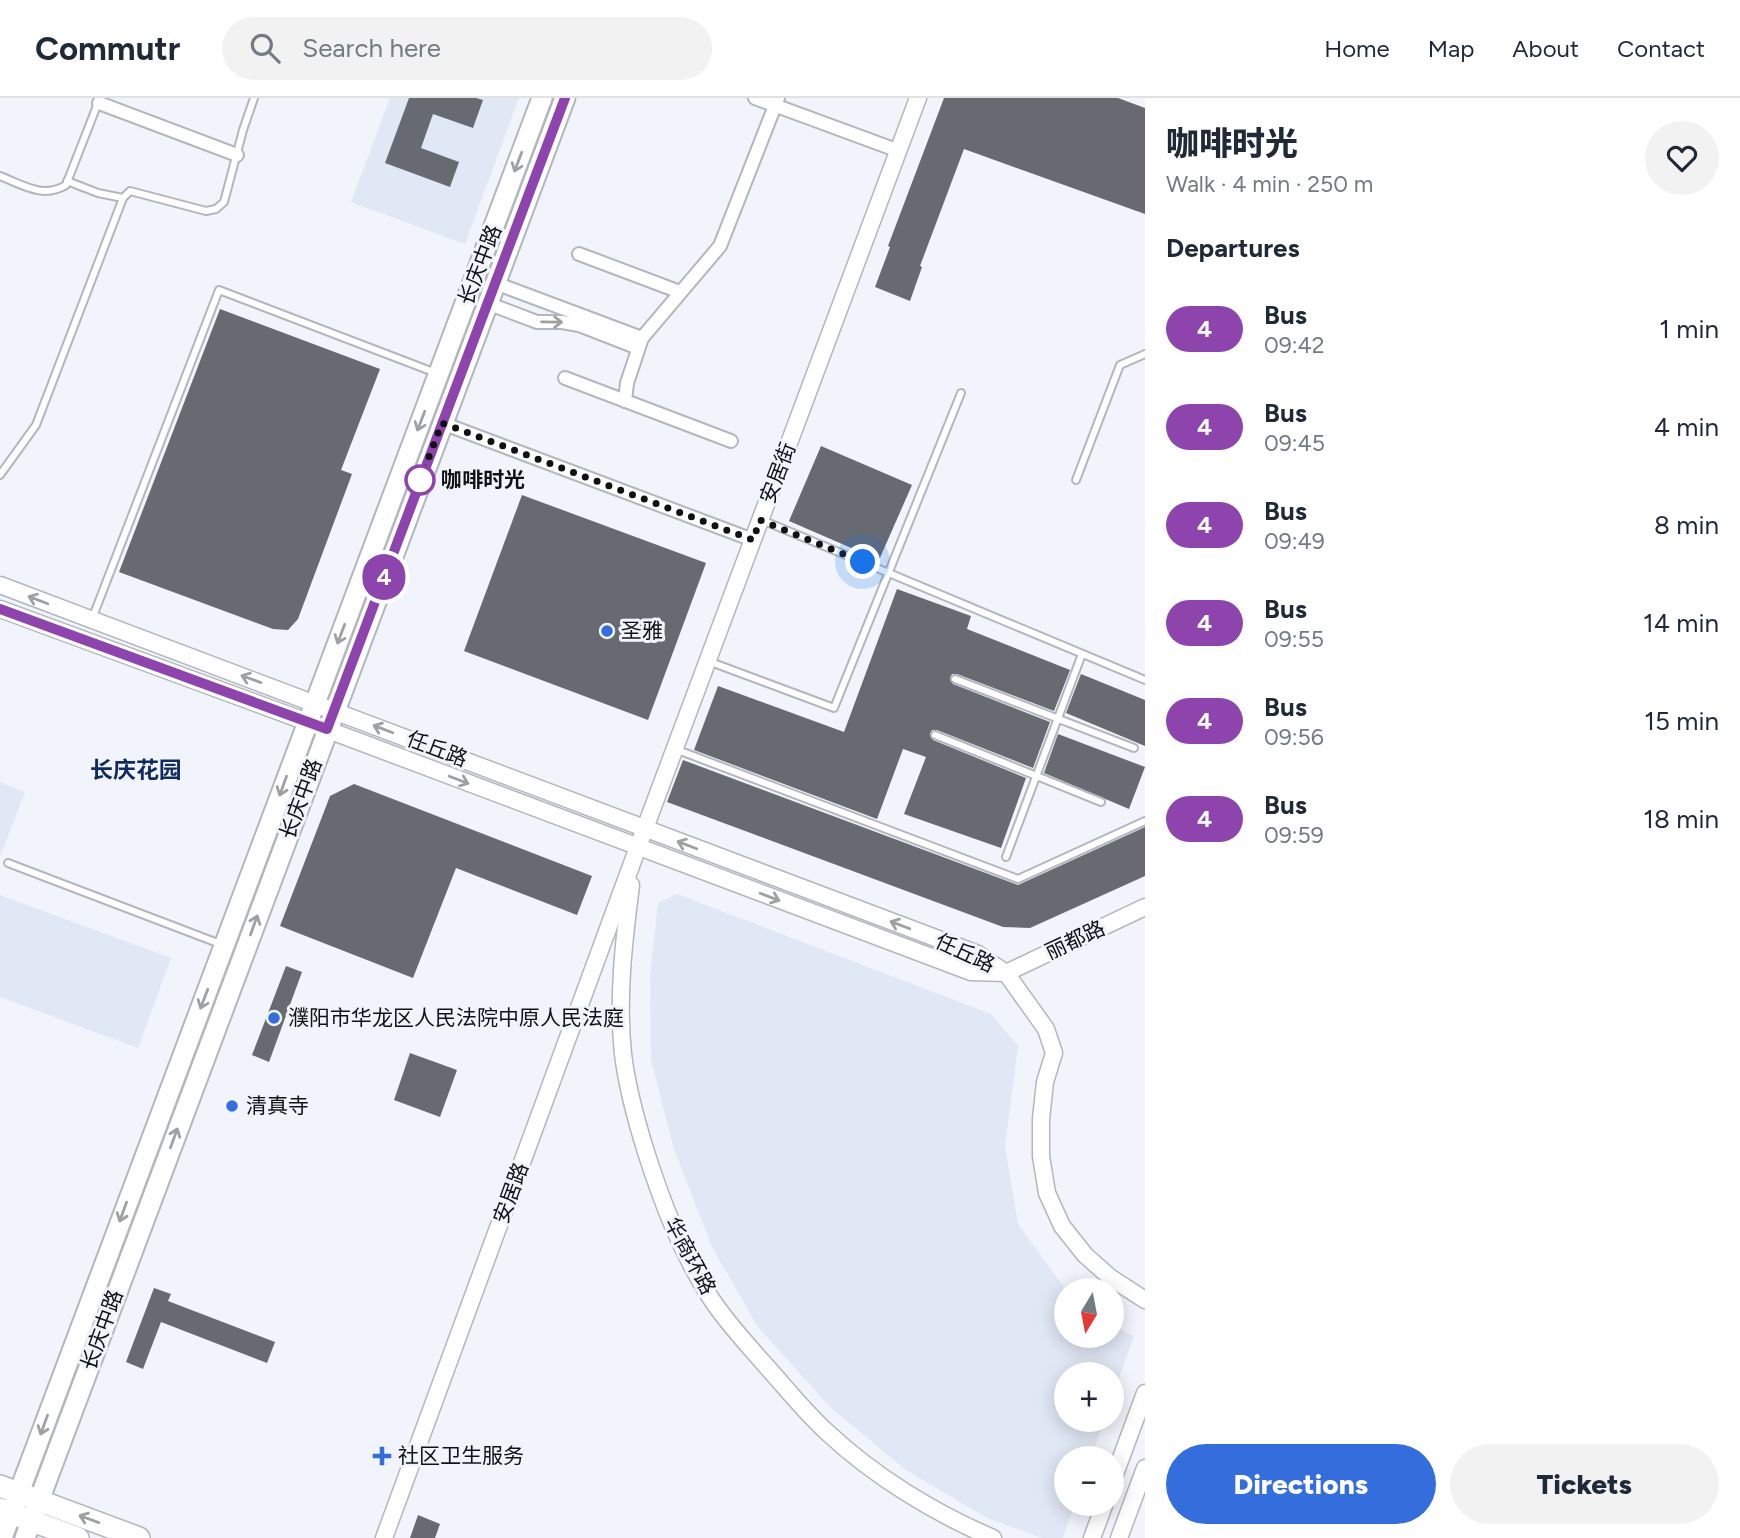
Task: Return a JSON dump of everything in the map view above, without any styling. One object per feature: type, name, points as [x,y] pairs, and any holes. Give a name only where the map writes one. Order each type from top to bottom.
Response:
[{"type":"main road","name":"长庆中路","points":[[18,1509],[307,722],[542,98]]},
{"type":"main road","name":"长庆中路","points":[[18,1509],[327,729],[565,98]]},
{"type":"main road","points":[[2,1538],[18,1509]]},
{"type":"main road","points":[[18,1509],[78,1538]]},
{"type":"main road","points":[[18,1509],[139,1538]]},
{"type":"street","points":[[755,98],[776,101],[898,151]]},
{"type":"street","name":"安居街","points":[[638,847],[918,98]]},
{"type":"street","points":[[99,100],[237,155]]},
{"type":"street","points":[[625,401],[627,383],[640,343],[720,246],[776,101]]},
{"type":"street","points":[[579,254],[680,292]]},
{"type":"street","points":[[495,283],[640,343]]},
{"type":"street","points":[[487,303],[537,322],[579,325],[640,343]]},
{"type":"street","points":[[565,378],[731,441]]},
{"type":"street","points":[[442,423],[753,540]]},
{"type":"street","name":"任丘路","points":[[0,586],[978,954],[1006,973]]},
{"type":"street","name":"任丘路","points":[[0,609],[327,729],[971,972],[1006,973]]},
{"type":"street","name":"安居路","points":[[384,1538],[638,847]]},
{"type":"street","name":"华商环路","points":[[638,847],[624,937],[621,1017],[623,1055],[630,1094],[653,1174],[666,1212],[687,1256],[710,1298],[740,1336],[798,1404],[830,1435],[906,1492],[992,1538]]},
{"type":"street","name":"丽都路","points":[[1006,973],[1145,907]]},
{"type":"street","points":[[1006,973],[1046,1029],[1054,1053],[1045,1082],[1041,1156],[1048,1193],[1062,1226],[1085,1255],[1111,1278],[1145,1300]]},
{"type":"street","points":[[1124,1450],[1145,1393]]},
{"type":"street","points":[[1119,1538],[1145,1468]]},
{"type":"street","points":[[1092,1538],[1100,1516]]},
{"type":"lane","points":[[0,475],[37,425],[123,198],[130,191],[206,211],[216,209],[225,202],[254,98]]},
{"type":"lane","points":[[0,176],[42,192],[55,192],[66,185],[99,100]]},
{"type":"lane","points":[[68,181],[98,193],[123,198]]},
{"type":"lane","points":[[91,621],[219,290],[438,374]]},
{"type":"lane","points":[[1076,480],[1120,365],[1145,354]]},
{"type":"lane","points":[[708,661],[834,708],[961,393]]},
{"type":"lane","points":[[760,520],[1145,680]]},
{"type":"lane","points":[[1006,857],[1082,654]]},
{"type":"lane","points":[[956,679],[1134,748]]},
{"type":"lane","points":[[935,735],[1101,802]]},
{"type":"lane","points":[[674,749],[1018,879],[1145,821]]},
{"type":"lane","points":[[8,863],[225,946]]},
{"type":"shaded area","points":[[390,98],[519,98],[465,244],[351,202]]},
{"type":"shaded area","points":[[0,782],[25,792],[0,857]]},
{"type":"shaded area","points":[[677,894],[991,1014],[1018,1046],[1005,1147],[1018,1224],[1057,1278],[1054,1278],[1054,1348],[1124,1348],[1124,1331],[1134,1336],[1124,1364],[1124,1362],[1054,1362],[1054,1432],[1100,1432],[1095,1446],[1054,1446],[1054,1516],[1071,1516],[1063,1538],[1042,1538],[987,1518],[906,1470],[831,1408],[758,1327],[712,1247],[674,1149],[651,1060],[650,976],[658,903]]},
{"type":"shaded area","points":[[0,895],[171,958],[138,1048],[0,997]]},
{"type":"building","points":[[409,98],[483,100],[473,128],[433,114],[421,148],[459,162],[450,187],[385,163]]},
{"type":"building","points":[[944,98],[1118,98],[1145,108],[1145,214],[964,149],[920,266],[922,267],[910,301],[875,287]]},
{"type":"building","points":[[220,309],[380,369],[341,470],[352,474],[298,619],[288,630],[273,629],[119,572]]},
{"type":"building","points":[[821,446],[912,485],[879,560],[789,521]]},
{"type":"building","points":[[522,495],[706,563],[648,720],[464,651]]},
{"type":"building","points":[[897,589],[971,616],[967,629],[1070,670],[1054,711],[957,674],[952,674],[950,678],[953,684],[1050,722],[1033,768],[937,730],[932,730],[930,734],[933,740],[1026,778],[1001,848],[904,814],[926,757],[903,749],[877,819],[694,750],[718,686],[844,732]]},
{"type":"building","points":[[1081,674],[1145,700],[1145,746],[1066,713]]},
{"type":"building","points":[[1058,734],[1145,767],[1129,809],[1044,773]]},
{"type":"building","points":[[683,760],[1018,885],[1145,827],[1145,876],[1030,928],[1003,927],[667,802]]},
{"type":"building","points":[[354,784],[592,876],[577,915],[456,868],[413,978],[280,926],[330,796]]},
{"type":"building","points":[[286,966],[302,972],[269,1062],[252,1055]]},
{"type":"building","points":[[410,1053],[457,1070],[440,1117],[394,1100]]},
{"type":"building","points":[[154,1288],[171,1294],[168,1301],[275,1342],[267,1363],[161,1322],[143,1369],[126,1362]]},
{"type":"building","points":[[418,1515],[440,1524],[435,1538],[410,1538]]},
{"type":"bus line","name":"4","points":[[0,609],[327,729],[565,98]]},
{"type":"place","name":"咖啡时光","points":[[420,480]]},
{"type":"place","name":"圣雅","points":[[607,631]]},
{"type":"place","name":"濮阳市华龙区人民法院中原人民法庭","points":[[274,1018]]},
{"type":"place","name":"清真寺","points":[[232,1106]]},
{"type":"place","name":"社区卫生服务","points":[[382,1456]]},
{"type":"district","name":"长庆花园","points":[[136,770]]},
{"type":"route","points":[[420,480],[442,423],[753,540],[760,520],[863,562]]}]
